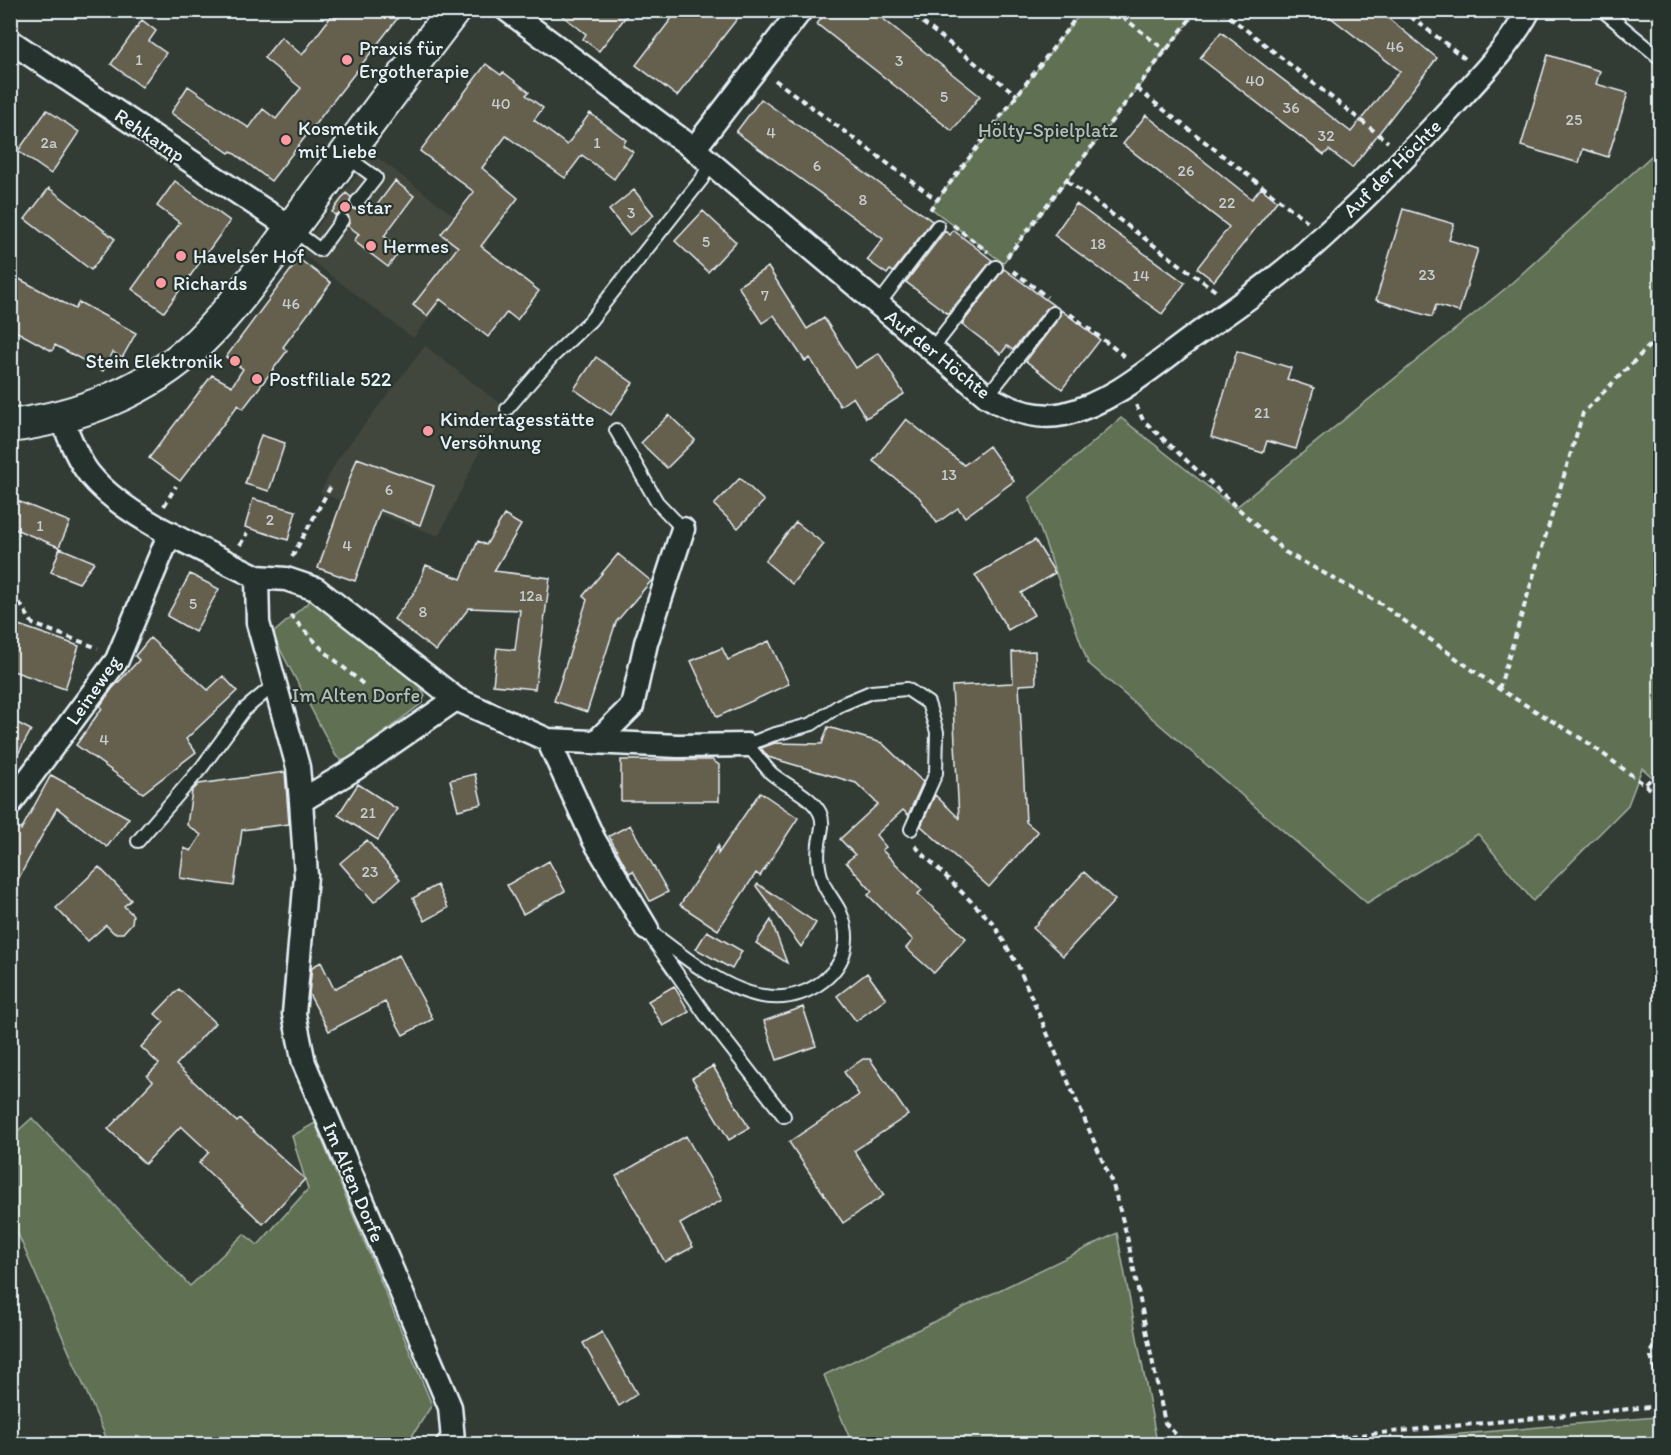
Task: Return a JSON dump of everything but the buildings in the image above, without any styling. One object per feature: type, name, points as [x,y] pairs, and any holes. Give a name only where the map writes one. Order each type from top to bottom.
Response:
[{"type":"street","points":[[10,426],[61,417],[130,390],[168,368],[198,343],[241,295],[454,10]]},
{"type":"street","name":"Auf der Höchte","points":[[507,10],[702,156],[987,396],[1008,408],[1034,415],[1063,414],[1096,404],[1135,379],[1296,261],[1407,156],[1483,72],[1522,25],[1529,10]]},
{"type":"street","points":[[702,156],[758,66],[801,10]]},
{"type":"street","name":"Rehkamp","points":[[10,41],[291,228]]},
{"type":"street","points":[[61,417],[88,473],[112,498],[170,533],[257,577],[286,579],[316,589],[456,699],[548,740],[747,745]]},
{"type":"street","points":[[596,742],[632,706],[645,644],[683,529]]},
{"type":"street","name":"Leineweg","points":[[10,804],[117,660],[170,533]]},
{"type":"street","name":"Im Alten Dorfe","points":[[257,577],[258,623],[298,767],[306,876],[294,1014],[303,1063],[450,1407],[453,1443]]},
{"type":"street","points":[[301,801],[356,768],[456,699]]},
{"type":"street","points":[[548,740],[594,840],[647,929]]},
{"type":"lane","points":[[1602,10],[1660,58]]},
{"type":"lane","points":[[345,155],[376,178],[357,202]]},
{"type":"lane","points":[[507,409],[552,357],[590,321],[702,179],[702,156]]},
{"type":"lane","points":[[291,228],[320,250],[342,220]]},
{"type":"lane","points":[[878,305],[942,221]]},
{"type":"lane","points":[[931,350],[999,265]]},
{"type":"lane","points":[[987,396],[1053,313]]},
{"type":"lane","points":[[616,430],[657,502],[683,529]]},
{"type":"lane","points":[[138,841],[202,767],[244,710],[275,684]]},
{"type":"lane","points":[[647,929],[719,979],[751,994],[770,999],[785,999],[810,990],[838,966],[847,949],[846,928],[824,885],[818,862],[823,827],[821,815],[814,805],[772,773],[747,745],[771,735],[812,724],[840,705],[871,692],[907,689],[928,703],[937,732],[936,772],[911,829]]},
{"type":"lane","points":[[647,929],[707,1017],[784,1116]]},
{"type":"path","points":[[906,10],[1017,95]]},
{"type":"path","points":[[1049,298],[999,265],[942,221],[931,208],[1082,10]]},
{"type":"path","points":[[1114,10],[1166,51]]},
{"type":"path","points":[[999,265],[1067,181],[1197,10]]},
{"type":"path","points":[[1221,10],[1407,156]]},
{"type":"path","points":[[1402,10],[1483,72]]},
{"type":"path","points":[[758,66],[937,200]]},
{"type":"path","points":[[1137,89],[1325,235]]},
{"type":"path","points":[[1067,181],[1236,306]]},
{"type":"path","points":[[1067,312],[1131,361],[1143,420],[1285,552],[1381,604],[1498,688],[1587,742],[1660,796]]},
{"type":"path","points":[[1498,688],[1583,413],[1660,335]]},
{"type":"path","points":[[292,557],[331,486]]},
{"type":"path","points":[[10,598],[19,602],[33,624],[101,650]]},
{"type":"path","points":[[290,615],[322,649],[363,684]]},
{"type":"path","points":[[1646,784],[1660,769]]},
{"type":"path","points":[[911,829],[910,840],[993,923],[1018,966],[1113,1185],[1127,1236],[1165,1423],[1185,1444]]},
{"type":"path","points":[[1660,1315],[1651,1357],[1660,1389]]},
{"type":"path","points":[[1268,1444],[1660,1406]]},
{"type":"shaded area","points":[[373,154],[489,242],[413,338],[299,251]]},
{"type":"shaded area","name":"Kindertagesstätte Versöhnung","points":[[425,346],[511,412],[481,449],[439,536],[320,493],[337,460]]},
{"type":"green space","name":"Hölty-Spielplatz","points":[[1082,11],[1197,11],[1003,263],[931,208]]},
{"type":"green space","points":[[1660,148],[1660,784],[1642,768],[1628,805],[1533,901],[1478,834],[1367,903],[1088,663],[1029,498],[1121,418],[1235,508],[1506,288]]},
{"type":"green space","name":"Im Alten Dorfe","points":[[312,599],[421,688],[425,695],[422,703],[348,760],[341,760],[336,756],[272,634]]},
{"type":"green space","points":[[32,1118],[190,1286],[244,1234],[258,1245],[308,1189],[292,1136],[315,1123],[432,1405],[407,1444],[109,1444],[11,1218],[10,1138]]},
{"type":"green space","points":[[1117,1233],[1156,1437],[1171,1444],[852,1444],[824,1375]]},
{"type":"green space","points":[[1656,1417],[1660,1423],[1660,1444],[1346,1444]]},
{"type":"place","name":"Praxis für Ergotherapie","points":[[347,60]]},
{"type":"place","name":"Kosmetik mit Liebe","points":[[286,140]]},
{"type":"place","name":"star","points":[[345,207]]},
{"type":"place","name":"Hermes","points":[[371,246]]},
{"type":"place","name":"Havelser Hof","points":[[181,256]]},
{"type":"place","name":"Richards","points":[[161,283]]},
{"type":"place","name":"Stein Elektronik","points":[[235,361]]},
{"type":"place","name":"Postfiliale 522","points":[[257,379]]},
{"type":"place","name":"Kindertagesstätte Versöhnung","points":[[428,431]]}]
